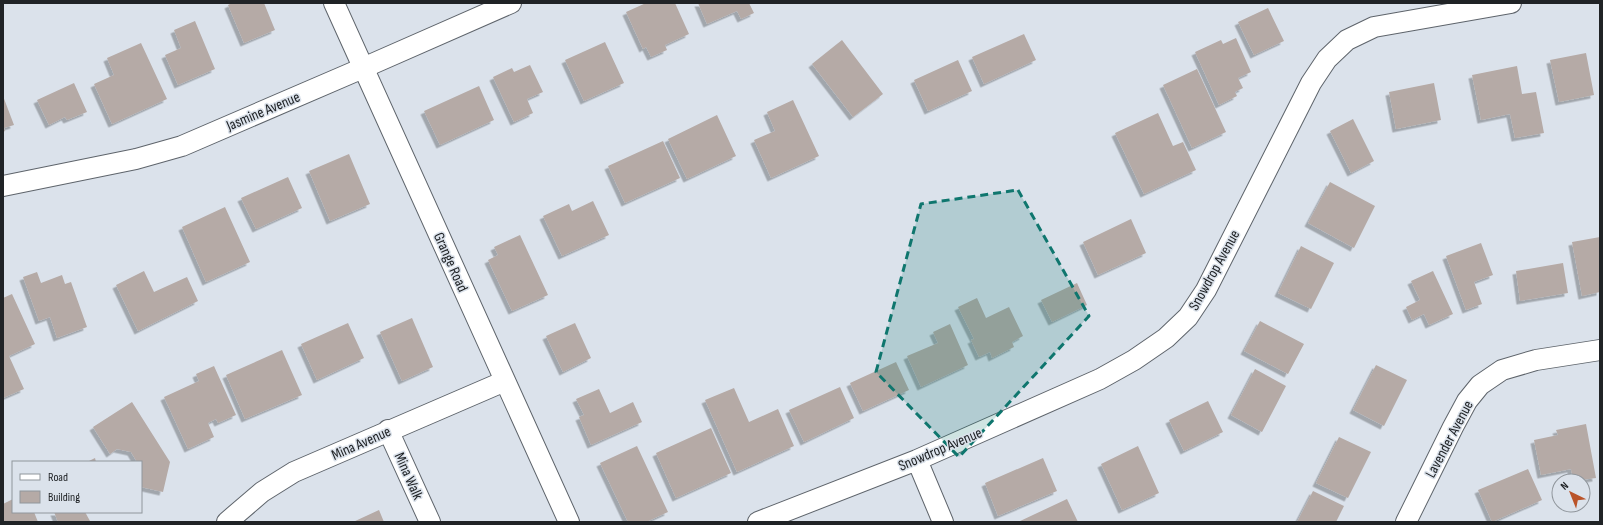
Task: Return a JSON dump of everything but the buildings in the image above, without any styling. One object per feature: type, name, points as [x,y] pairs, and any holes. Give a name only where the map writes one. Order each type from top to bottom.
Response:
[{"type":"street","name":"Grange Road","points":[[334,3],[569,522]]},
{"type":"street","name":"Jasmine Avenue","points":[[3,186],[136,159],[182,146],[511,3]]},
{"type":"street","name":"Snowdrop Avenue","points":[[758,522],[917,460],[1100,378],[1141,356],[1166,338],[1188,317],[1206,290],[1310,83],[1327,58],[1347,40],[1374,27],[1511,3]]},
{"type":"street","name":"Lavender Avenue","points":[[1406,522],[1467,401],[1480,385],[1502,370],[1536,360],[1600,350]]},
{"type":"street","name":"Mina Avenue","points":[[227,522],[262,492],[294,472],[388,430],[505,381]]},
{"type":"street","name":"Mina Walk","points":[[388,430],[430,522]]},
{"type":"street","points":[[917,460],[943,522]]},
{"type":"highlighted area","points":[[1018,190],[1089,316],[959,457],[876,372],[921,204]]}]
